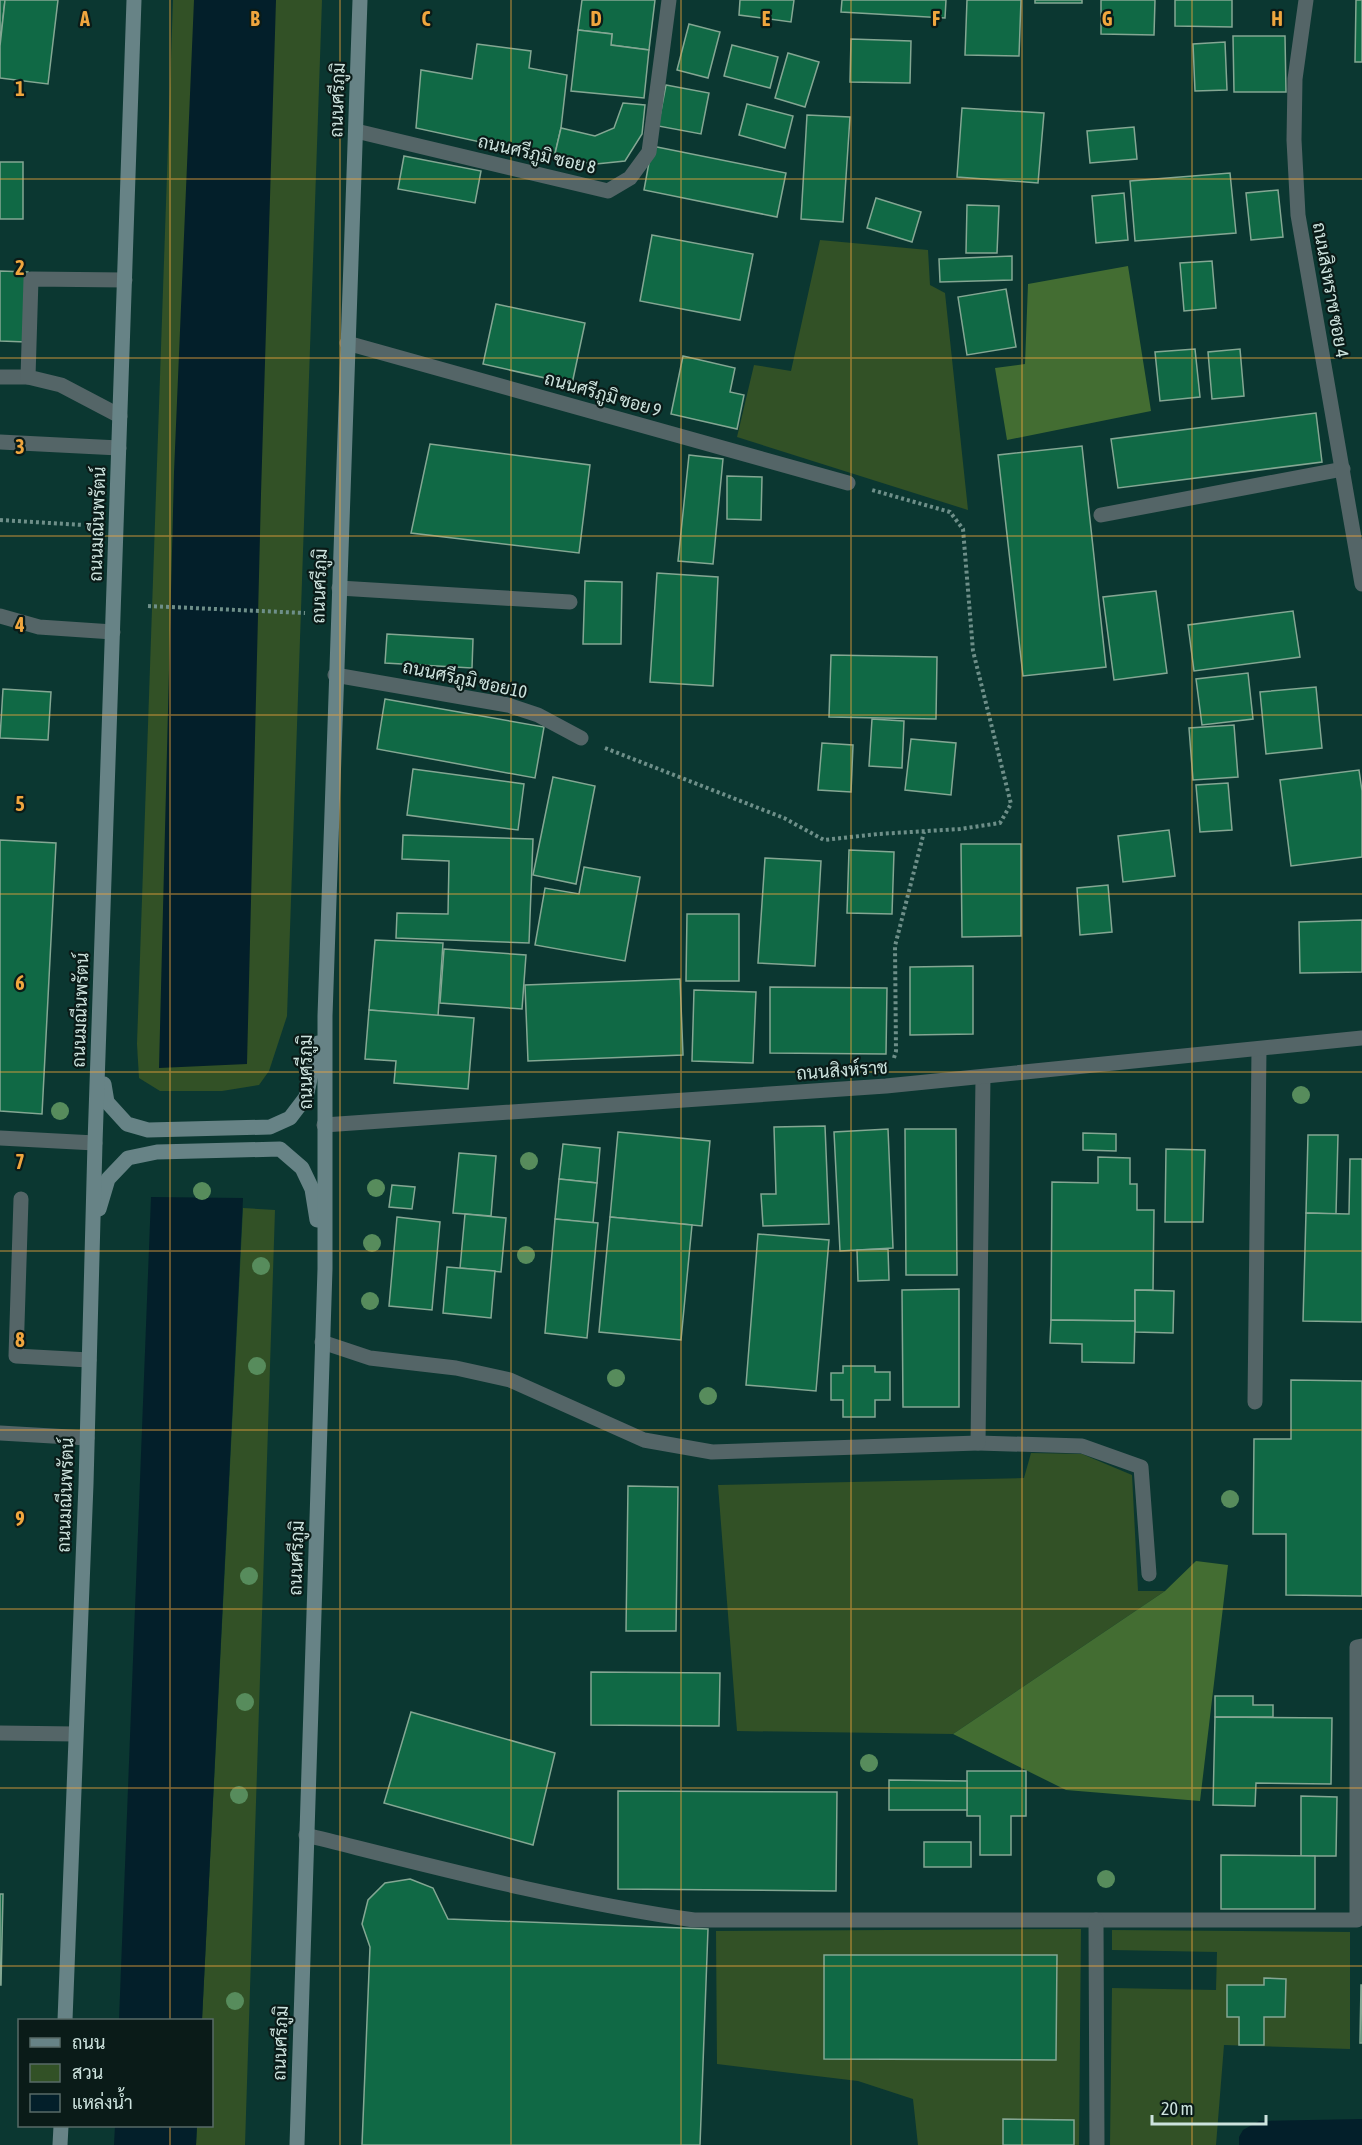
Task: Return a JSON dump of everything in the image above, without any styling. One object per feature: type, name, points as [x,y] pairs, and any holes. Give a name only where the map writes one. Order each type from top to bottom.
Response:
[{"type":"main road","name":"ถนนมณีนพรัตน์","points":[[65,2019],[87,1438],[134,0]]},
{"type":"main road","name":"ถนนศรีภูมิ","points":[[297,2145],[325,1269],[325,1016],[335,675],[360,0]]},
{"type":"main road","points":[[99,1042],[106,1102],[127,1124],[148,1130],[270,1127],[290,1118],[306,1097],[325,1016]]},
{"type":"main road","points":[[93,1232],[108,1179],[128,1158],[157,1152],[280,1149],[302,1168],[312,1189],[325,1269]]},
{"type":"main road","points":[[60,2145],[61,2127]]},
{"type":"street","name":"ถนนศรีภูมิ ซอย 8","points":[[356,131],[608,191],[630,178],[649,152],[669,0]]},
{"type":"street","name":"ถนนสิงหราช ซอย 4","points":[[1306,0],[1295,79],[1294,140],[1298,215],[1362,584]]},
{"type":"street","points":[[28,377],[31,279],[125,280]]},
{"type":"street","name":"ถนนศรีภูมิ ซอย 9","points":[[347,343],[848,483]]},
{"type":"street","points":[[0,377],[28,377],[61,385],[120,416]]},
{"type":"street","points":[[0,442],[119,448]]},
{"type":"street","points":[[1101,515],[1343,469]]},
{"type":"street","points":[[339,588],[570,602]]},
{"type":"street","points":[[0,616],[39,627],[113,632]]},
{"type":"street","name":"ถนนศรีภูมิ ซอย10","points":[[335,675],[508,705],[538,715],[581,738]]},
{"type":"street","name":"ถนนสิงห์ราช","points":[[324,1125],[886,1086],[1362,1038]]},
{"type":"street","points":[[1255,1402],[1259,1049]]},
{"type":"street","points":[[978,1443],[983,1077]]},
{"type":"street","points":[[0,1137],[95,1143]]},
{"type":"street","points":[[21,1199],[16,1356],[89,1360]]},
{"type":"street","points":[[322,1342],[370,1358],[456,1368],[510,1380],[644,1440],[712,1452],[978,1443],[1082,1446],[1141,1467],[1149,1574]]},
{"type":"street","points":[[0,1433],[87,1438]]},
{"type":"street","points":[[306,1835],[544,1894],[628,1911],[694,1920],[1357,1920],[1357,1647],[1362,1646]]},
{"type":"street","points":[[0,1733],[75,1734]]},
{"type":"street","points":[[1096,1920],[1097,2145]]},
{"type":"path","points":[[581,738],[784,818],[824,840],[960,829],[1000,823],[1011,804],[973,651],[963,528],[950,512],[848,483]]},
{"type":"path","points":[[0,520],[83,525]]},
{"type":"path","points":[[148,606],[305,613]]},
{"type":"path","points":[[886,1086],[896,1051],[895,946],[924,832]]},
{"type":"green space","points":[[173,0],[322,0],[287,1016],[269,1071],[259,1085],[222,1091],[160,1091],[139,1078],[137,1044]]},
{"type":"green space","points":[[820,240],[928,250],[930,285],[945,293],[968,510],[737,437],[754,365],[791,371]]},
{"type":"green space","points":[[1128,266],[1151,411],[1007,440],[995,368],[1025,364],[1028,284]]},
{"type":"green space","points":[[243,1208],[275,1210],[245,2145],[196,2145],[197,2127],[213,2127],[213,2019],[202,2019]]},
{"type":"green space","points":[[1031,1453],[1082,1454],[1132,1475],[1138,1591],[1165,1591],[953,1734],[737,1731],[718,1485],[1024,1478]]},
{"type":"green space","points":[[1196,1561],[1228,1565],[1200,1801],[1066,1790],[953,1734],[1165,1591]]},
{"type":"green space","points":[[1081,1929],[1079,2145],[918,2145],[913,2099],[858,2081],[717,2064],[716,1931]]},
{"type":"green space","points":[[1112,1930],[1350,1932],[1350,2049],[1224,2045],[1216,2145],[1110,2145],[1112,1988],[1216,1990],[1217,1952],[1112,1950]]},
{"type":"water","points":[[194,0],[276,0],[247,1064],[159,1068],[174,472]]},
{"type":"water","points":[[151,1197],[243,1198],[202,2019],[119,2019]]},
{"type":"water","points":[[1362,2119],[1362,2145],[1239,2145],[1239,2137],[1243,2130],[1259,2121]]},
{"type":"water","points":[[115,2127],[197,2127],[196,2145],[114,2145]]},
{"type":"building","points":[[0,0],[5,0],[0,46]]},
{"type":"building","points":[[5,0],[58,0],[48,84],[0,78],[0,46]]},
{"type":"building","points":[[582,0],[655,0],[649,50],[611,45],[612,34],[578,30]]},
{"type":"building","points":[[740,0],[794,0],[791,22],[739,15]]},
{"type":"building","points":[[842,0],[946,0],[945,18],[841,12]]},
{"type":"building","points":[[967,0],[1021,0],[1019,56],[965,55]]},
{"type":"building","points":[[1035,0],[1082,0],[1082,3],[1035,3]]},
{"type":"building","points":[[1101,0],[1155,0],[1154,35],[1101,34]]},
{"type":"building","points":[[1175,0],[1232,0],[1232,27],[1175,26]]},
{"type":"building","points":[[1356,0],[1362,0],[1362,62],[1355,62]]},
{"type":"building","points":[[689,24],[720,32],[708,78],[677,70]]},
{"type":"building","points":[[578,30],[612,34],[611,45],[649,50],[644,98],[571,91]]},
{"type":"building","points":[[1233,36],[1285,36],[1286,92],[1234,92]]},
{"type":"building","points":[[851,39],[911,41],[910,83],[850,82]]},
{"type":"building","points":[[1225,42],[1227,90],[1195,91],[1193,44]]},
{"type":"building","points":[[477,44],[531,51],[529,68],[567,75],[561,128],[554,158],[416,128],[421,70],[472,79]]},
{"type":"building","points":[[732,45],[778,57],[770,88],[724,76]]},
{"type":"building","points":[[788,53],[819,62],[805,107],[775,98]]},
{"type":"building","points":[[666,85],[709,93],[701,134],[658,126]]},
{"type":"building","points":[[623,103],[645,105],[642,134],[625,161],[596,164],[554,158],[561,128],[595,136],[614,128]]},
{"type":"building","points":[[747,104],[793,116],[785,148],[739,135]]},
{"type":"building","points":[[962,108],[1044,113],[1038,183],[957,177]]},
{"type":"building","points":[[807,115],[850,117],[843,222],[801,219]]},
{"type":"building","points":[[1134,127],[1137,159],[1090,163],[1087,131]]},
{"type":"building","points":[[652,146],[786,173],[777,217],[644,190]]},
{"type":"building","points":[[404,156],[481,171],[475,203],[398,189]]},
{"type":"building","points":[[0,162],[23,162],[23,219],[0,219]]},
{"type":"building","points":[[1230,173],[1236,233],[1135,241],[1130,181]]},
{"type":"building","points":[[1278,190],[1283,237],[1251,240],[1246,193]]},
{"type":"building","points":[[1124,193],[1128,240],[1096,243],[1092,196]]},
{"type":"building","points":[[876,198],[921,212],[912,242],[867,228]]},
{"type":"building","points":[[967,205],[999,206],[997,253],[966,253]]},
{"type":"building","points":[[652,235],[753,254],[740,320],[640,301]]},
{"type":"building","points":[[1012,256],[1012,280],[940,282],[939,259]]},
{"type":"building","points":[[1212,261],[1216,308],[1184,311],[1180,263]]},
{"type":"building","points":[[0,271],[28,272],[26,342],[0,341]]},
{"type":"building","points":[[1006,289],[1016,347],[967,355],[958,297]]},
{"type":"building","points":[[496,304],[585,323],[572,384],[483,364]]},
{"type":"building","points":[[1195,349],[1200,397],[1160,401],[1155,352]]},
{"type":"building","points":[[1240,349],[1244,396],[1212,399],[1208,352]]},
{"type":"building","points":[[683,356],[735,368],[730,392],[744,395],[737,429],[671,414]]},
{"type":"building","points":[[1316,413],[1322,462],[1118,488],[1111,439]]},
{"type":"building","points":[[430,444],[590,465],[579,553],[411,533]]},
{"type":"building","points":[[1082,446],[1106,667],[1023,676],[998,455]]},
{"type":"building","points":[[689,455],[723,459],[713,564],[678,561]]},
{"type":"building","points":[[727,476],[762,477],[761,520],[727,519]]},
{"type":"building","points":[[657,573],[718,577],[713,686],[650,682]]},
{"type":"building","points":[[585,581],[622,582],[621,644],[583,644]]},
{"type":"building","points":[[1156,591],[1167,673],[1114,680],[1103,597]]},
{"type":"building","points":[[1293,611],[1300,657],[1194,671],[1188,625]]},
{"type":"building","points":[[387,634],[473,639],[472,668],[385,663]]},
{"type":"building","points":[[831,655],[937,657],[936,719],[829,717]]},
{"type":"building","points":[[1248,673],[1253,719],[1202,725],[1196,679]]},
{"type":"building","points":[[1316,687],[1322,748],[1266,754],[1260,692]]},
{"type":"building","points":[[3,689],[51,692],[48,740],[0,738]]},
{"type":"building","points":[[385,699],[544,727],[535,778],[377,749]]},
{"type":"building","points":[[872,719],[904,721],[902,768],[869,766]]},
{"type":"building","points":[[1234,725],[1238,777],[1193,780],[1189,728]]},
{"type":"building","points":[[911,739],[956,743],[951,795],[905,790]]},
{"type":"building","points":[[822,743],[853,745],[851,792],[818,790]]},
{"type":"building","points":[[413,769],[524,784],[518,830],[407,815]]},
{"type":"building","points":[[1359,770],[1362,791],[1362,857],[1291,866],[1280,780]]},
{"type":"building","points":[[553,777],[595,786],[576,884],[533,875]]},
{"type":"building","points":[[1228,783],[1232,830],[1200,832],[1196,785]]},
{"type":"building","points":[[1169,830],[1175,876],[1123,882],[1118,836]]},
{"type":"building","points":[[403,835],[533,839],[529,943],[396,938],[397,913],[448,914],[449,861],[402,859]]},
{"type":"building","points":[[0,840],[56,843],[42,1114],[0,1111]]},
{"type":"building","points":[[961,844],[1021,844],[1021,936],[962,937]]},
{"type":"building","points":[[849,850],[894,852],[892,914],[847,913]]},
{"type":"building","points":[[765,858],[821,861],[815,966],[758,963]]},
{"type":"building","points":[[584,867],[640,877],[625,961],[535,945],[545,888],[579,894]]},
{"type":"building","points":[[1108,885],[1112,932],[1080,935],[1077,888]]},
{"type":"building","points":[[687,914],[739,914],[739,981],[686,981]]},
{"type":"building","points":[[1362,920],[1362,972],[1300,973],[1299,922]]},
{"type":"building","points":[[375,940],[443,943],[438,1016],[369,1010]]},
{"type":"building","points":[[444,949],[526,955],[522,1009],[440,1003]]},
{"type":"building","points":[[973,966],[973,1034],[910,1035],[910,967]]},
{"type":"building","points":[[680,979],[683,1055],[528,1061],[525,985]]},
{"type":"building","points":[[770,987],[887,988],[886,1054],[770,1053]]},
{"type":"building","points":[[694,990],[756,992],[753,1063],[692,1061]]},
{"type":"building","points":[[369,1010],[474,1018],[468,1089],[394,1083],[396,1061],[365,1059]]},
{"type":"building","points":[[825,1126],[829,1224],[763,1226],[761,1194],[776,1194],[774,1127]]},
{"type":"building","points":[[888,1129],[893,1248],[840,1251],[834,1132]]},
{"type":"building","points":[[905,1129],[956,1129],[957,1275],[906,1275]]},
{"type":"building","points":[[618,1132],[710,1141],[702,1226],[610,1217]]},
{"type":"building","points":[[1083,1133],[1116,1134],[1116,1151],[1083,1150]]},
{"type":"building","points":[[1308,1135],[1338,1135],[1336,1214],[1306,1213]]},
{"type":"building","points":[[563,1144],[600,1148],[597,1183],[559,1179]]},
{"type":"building","points":[[1166,1149],[1205,1150],[1203,1222],[1165,1222]]},
{"type":"building","points":[[459,1153],[496,1156],[491,1216],[453,1213]]},
{"type":"building","points":[[1098,1157],[1130,1158],[1130,1184],[1137,1184],[1137,1210],[1154,1210],[1153,1290],[1135,1290],[1135,1321],[1051,1320],[1052,1182],[1098,1183]]},
{"type":"building","points":[[1350,1159],[1362,1159],[1362,1322],[1303,1321],[1306,1213],[1349,1214]]},
{"type":"building","points":[[559,1179],[597,1183],[593,1223],[555,1219]]},
{"type":"building","points":[[392,1185],[415,1187],[412,1209],[389,1207]]},
{"type":"building","points":[[465,1214],[506,1218],[501,1272],[460,1268]]},
{"type":"building","points":[[397,1217],[440,1222],[432,1310],[389,1306]]},
{"type":"building","points":[[610,1217],[692,1225],[681,1340],[599,1332]]},
{"type":"building","points":[[555,1219],[598,1223],[587,1338],[545,1333]]},
{"type":"building","points":[[758,1234],[829,1240],[816,1391],[746,1385]]},
{"type":"building","points":[[888,1249],[889,1280],[858,1281],[857,1250]]},
{"type":"building","points":[[447,1267],[495,1271],[491,1318],[443,1313]]},
{"type":"building","points":[[959,1289],[959,1407],[903,1407],[902,1290]]},
{"type":"building","points":[[1135,1290],[1174,1291],[1173,1333],[1135,1332]]},
{"type":"building","points":[[1051,1320],[1135,1321],[1134,1363],[1082,1362],[1082,1344],[1050,1343]]},
{"type":"building","points":[[843,1366],[875,1366],[875,1372],[890,1372],[890,1400],[875,1400],[875,1417],[843,1417],[843,1400],[831,1400],[831,1373],[843,1373]]},
{"type":"building","points":[[1291,1380],[1362,1381],[1362,1596],[1286,1595],[1286,1534],[1253,1534],[1254,1439],[1291,1439]]},
{"type":"building","points":[[628,1486],[678,1487],[676,1631],[626,1631]]},
{"type":"building","points":[[591,1672],[720,1673],[719,1726],[591,1725]]},
{"type":"building","points":[[1215,1696],[1253,1696],[1253,1705],[1273,1705],[1273,1717],[1215,1717]]},
{"type":"building","points":[[411,1712],[555,1753],[533,1845],[384,1803]]},
{"type":"building","points":[[1215,1717],[1332,1718],[1331,1784],[1256,1783],[1255,1806],[1213,1805]]},
{"type":"building","points":[[967,1771],[1026,1771],[1026,1816],[1011,1816],[1011,1855],[980,1855],[980,1816],[967,1816]]},
{"type":"building","points":[[889,1780],[967,1781],[967,1810],[889,1810]]},
{"type":"building","points":[[618,1791],[837,1792],[836,1891],[618,1889]]},
{"type":"building","points":[[1301,1796],[1337,1797],[1336,1856],[1301,1856]]},
{"type":"building","points":[[924,1842],[971,1842],[971,1867],[924,1867]]},
{"type":"building","points":[[1221,1855],[1315,1856],[1315,1909],[1221,1909]]},
{"type":"building","points":[[410,1879],[433,1888],[448,1919],[708,1929],[700,2145],[362,2145],[370,1947],[362,1924],[368,1900],[385,1883]]},
{"type":"building","points":[[0,1894],[3,1894],[1,1985],[0,1985]]},
{"type":"building","points":[[824,1955],[1057,1955],[1056,2060],[824,2059]]},
{"type":"building","points":[[1264,1978],[1286,1979],[1285,2017],[1264,2017],[1264,2045],[1239,2045],[1239,2017],[1227,2017],[1227,1985],[1264,1985]]},
{"type":"building","points":[[1361,1985],[1362,2043],[1360,2043]]},
{"type":"building","points":[[1003,2119],[1074,2120],[1074,2145],[1003,2145]]}]
